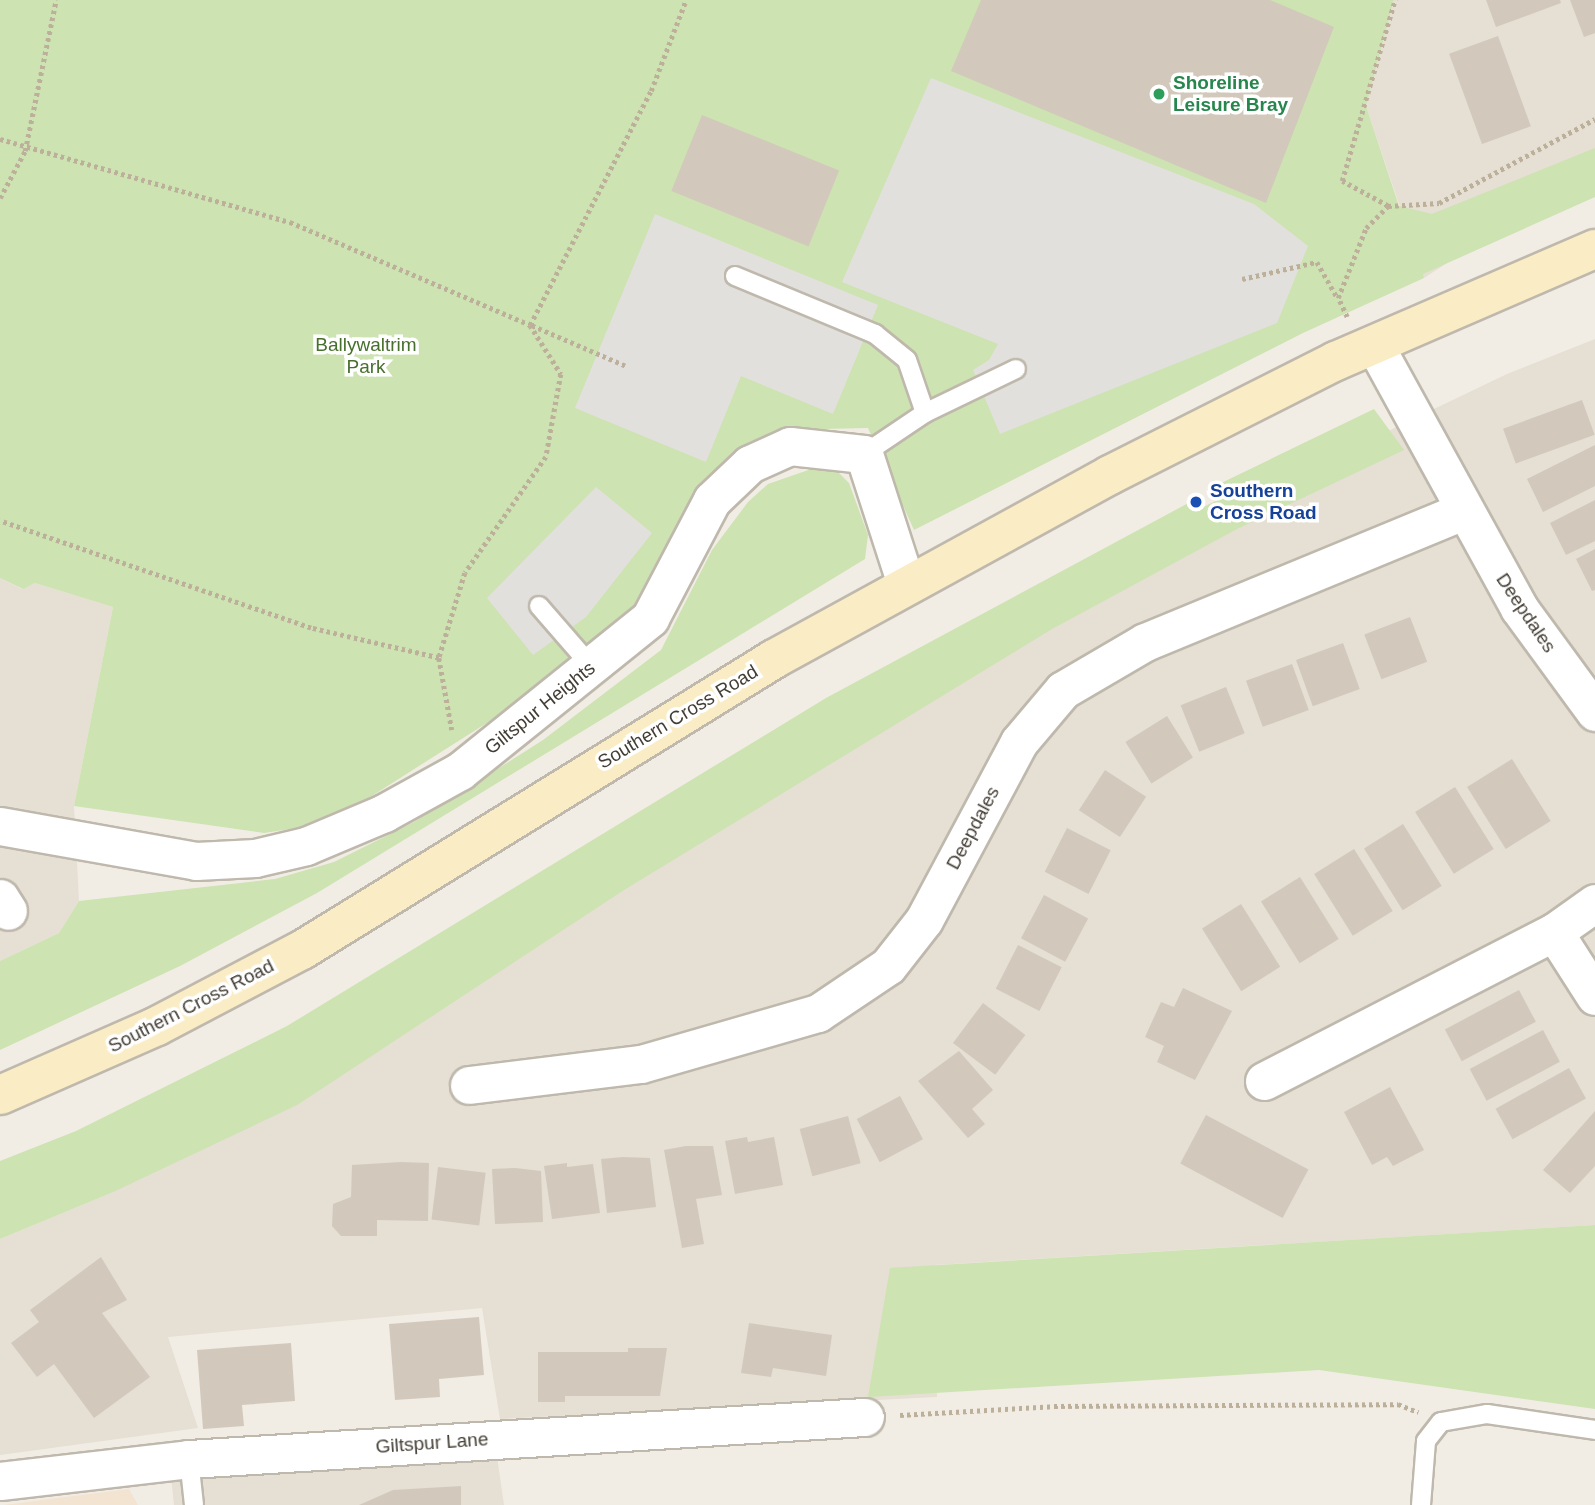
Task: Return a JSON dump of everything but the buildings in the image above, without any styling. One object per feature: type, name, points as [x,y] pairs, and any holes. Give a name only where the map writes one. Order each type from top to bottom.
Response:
[{"type":"main road","name":"Southern Cross Road","points":[[0,1095],[157,1026],[302,950],[628,746],[906,584],[1368,346],[1595,249]]},
{"type":"street","name":"Deepdales","points":[[1368,346],[1519,608],[1595,712]]},
{"type":"street","name":"Giltspur Heights","points":[[0,826],[196,861],[255,858],[306,846],[373,818],[460,771],[650,618],[712,500],[750,464],[790,446],[864,454]]},
{"type":"street","points":[[864,454],[906,584]]},
{"type":"street","name":"Deepdales","points":[[469,1085],[641,1064],[818,1013],[888,966],[924,920],[1019,742],[1063,690],[1145,642],[1462,510]]},
{"type":"street","points":[[1264,1081],[1554,932],[1595,903]]},
{"type":"street","points":[[1554,932],[1595,996]]},
{"type":"street","name":"Giltspur Lane","points":[[0,1481],[189,1460],[865,1417]]},
{"type":"lane","points":[[735,276],[875,334],[907,360],[925,412]]},
{"type":"lane","points":[[864,454],[925,412],[1016,369]]},
{"type":"lane","points":[[539,606],[592,667]]},
{"type":"lane","points":[[1421,1505],[1426,1441],[1441,1422],[1487,1414],[1595,1430]]},
{"type":"lane","points":[[189,1460],[194,1505]]},
{"type":"path","points":[[0,198],[25,150],[57,0]]},
{"type":"path","points":[[530,325],[652,91],[687,0]]},
{"type":"path","points":[[1395,0],[1342,181],[1388,206],[1439,203],[1595,119]]},
{"type":"path","points":[[0,139],[25,150],[290,222],[625,366]]},
{"type":"path","points":[[1338,298],[1366,228],[1388,206]]},
{"type":"path","points":[[1242,279],[1317,262],[1368,346]]},
{"type":"path","points":[[460,771],[439,658],[465,573],[546,457],[561,374],[530,325]]},
{"type":"path","points":[[0,521],[311,628],[439,658]]},
{"type":"path","points":[[865,1417],[1054,1406],[1398,1404],[1441,1422]]},
{"type":"shaded area","points":[[1394,0],[1595,0],[1595,167],[1424,278],[1366,106]]},
{"type":"shaded area","name":"Shoreline Leisure Bray","points":[[931,78],[1254,204],[1308,246],[1277,323],[1000,434],[973,370],[989,360],[998,344],[842,282]]},
{"type":"shaded area","points":[[655,214],[878,305],[833,414],[741,376],[706,462],[575,408]]},
{"type":"shaded area","points":[[1595,339],[1595,1225],[935,1265],[937,1397],[500,1419],[482,1308],[168,1337],[198,1428],[0,1455],[0,1239],[111,1193],[1226,509],[1507,374]]},
{"type":"shaded area","points":[[596,487],[652,533],[586,617],[533,655],[487,598]]},
{"type":"shaded area","points":[[0,578],[22,589],[35,583],[113,607],[74,806],[79,901],[59,933],[0,961]]},
{"type":"shaded area","points":[[496,1450],[504,1505],[174,1505],[171,1476]]},
{"type":"shaded area","points":[[129,1489],[138,1505],[3,1505]]},
{"type":"green space","name":"Ballywaltrim Park","points":[[0,0],[1394,0],[1366,106],[1399,206],[1432,214],[1595,148],[1595,197],[1423,274],[1424,278],[1303,333],[914,530],[868,428],[778,430],[703,489],[628,615],[545,686],[356,806],[310,826],[264,833],[74,806],[113,607],[35,583],[23,589],[0,578]]},
{"type":"green space","points":[[1374,409],[1404,450],[1237,529],[1052,629],[624,890],[297,1105],[111,1193],[0,1239],[0,1161],[76,1131],[287,1026],[826,698],[1194,500],[1199,509],[1220,499],[1215,486]]},
{"type":"green space","points":[[820,466],[835,469],[849,483],[868,535],[865,559],[317,893],[180,966],[0,1050],[0,961],[59,933],[79,901],[275,879],[334,862],[414,822],[543,740],[661,650],[712,550],[748,502],[768,484]]},
{"type":"green space","points":[[1595,1225],[1595,1409],[1319,1370],[868,1397],[890,1268]]},
{"type":"place","name":"Shoreline Leisure Bray","points":[[1159,94]]},
{"type":"place","name":"Southern Cross Road","points":[[1196,502]]}]
